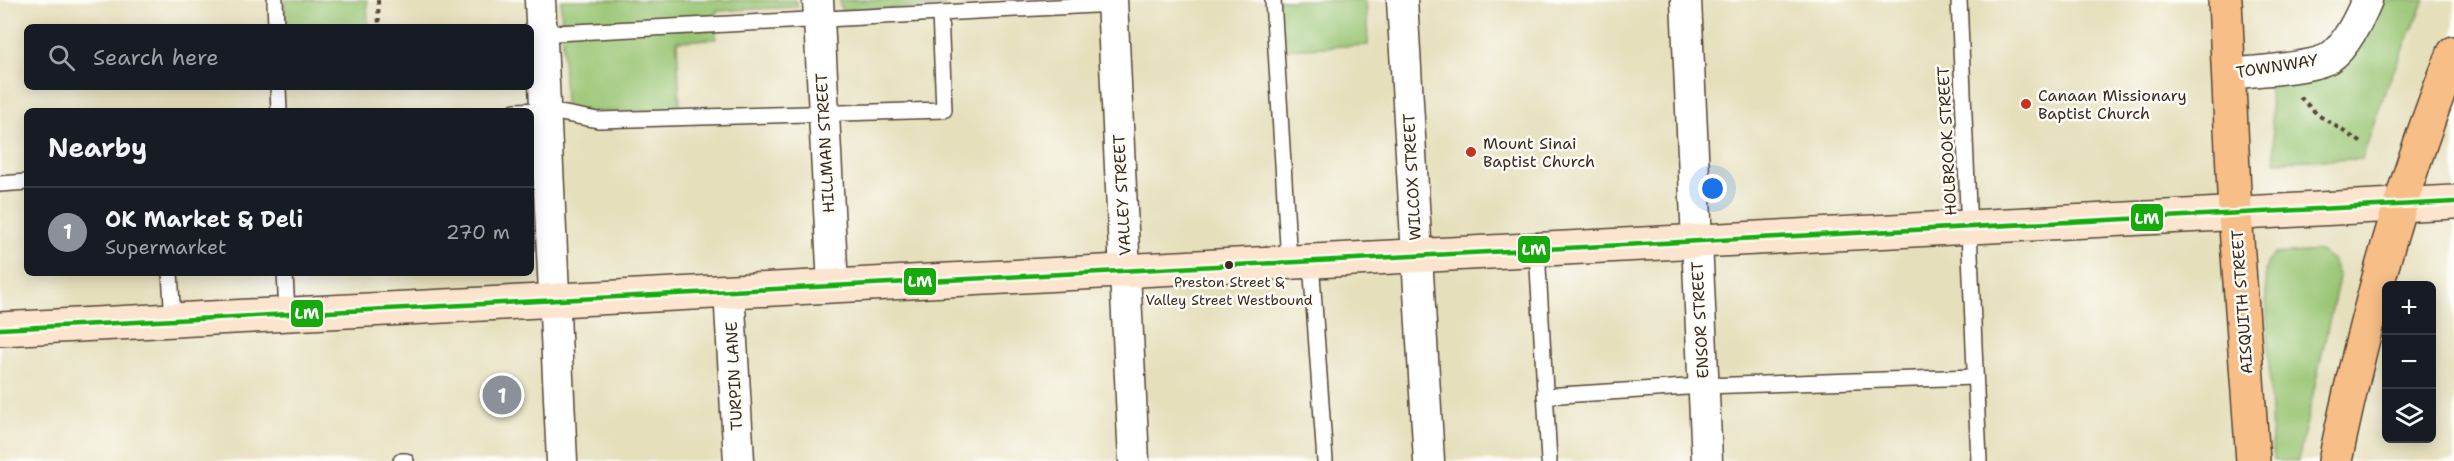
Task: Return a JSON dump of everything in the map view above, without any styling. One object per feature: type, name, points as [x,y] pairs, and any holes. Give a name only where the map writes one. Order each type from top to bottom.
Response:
[{"type":"main road","name":"AISQUITH STREET","points":[[2225,0],[2235,213],[2253,461]]},
{"type":"main road","points":[[2335,461],[2367,321],[2399,205],[2431,109],[2454,53]]},
{"type":"main road","points":[[0,329],[2454,202]]},
{"type":"street","points":[[540,0],[536,34],[544,110],[562,461]]},
{"type":"street","name":"WILCOX STREET","points":[[1402,0],[1429,461]]},
{"type":"street","name":"ENSOR STREET","points":[[1686,0],[1707,461]]},
{"type":"street","name":"TOWNWAY","points":[[2228,74],[2312,64],[2329,58],[2346,40],[2367,0]]},
{"type":"street","name":"VALLEY STREET","points":[[1112,2],[1134,461]]},
{"type":"street","name":"HILLMAN STREET","points":[[818,10],[833,286]]},
{"type":"street","name":"TURPIN LANE","points":[[729,291],[739,461]]},
{"type":"lane","points":[[275,0],[276,24]]},
{"type":"lane","points":[[1273,0],[1284,215],[1300,262],[1325,461]]},
{"type":"lane","name":"HOLBROOK STREET","points":[[1959,0],[1979,461]]},
{"type":"lane","points":[[536,34],[818,10],[940,13],[1112,2]]},
{"type":"lane","points":[[534,110],[544,110],[598,120],[944,110],[940,13]]},
{"type":"lane","points":[[278,90],[279,108]]},
{"type":"lane","points":[[0,183],[24,182]]},
{"type":"lane","points":[[1537,250],[1549,461]]},
{"type":"lane","points":[[170,276],[173,320]]},
{"type":"lane","points":[[285,276],[287,314]]},
{"type":"lane","points":[[1545,396],[1703,386],[1975,377]]},
{"type":"lane","points":[[401,461],[406,461]]},
{"type":"path","points":[[378,0],[379,24]]},
{"type":"path","points":[[2296,92],[2318,115],[2362,142]]},
{"type":"green space","points":[[284,0],[367,0],[368,24],[285,24]]},
{"type":"green space","points":[[561,0],[796,0],[797,7],[716,11],[716,39],[677,41],[680,109],[590,112],[565,105]]},
{"type":"green space","points":[[840,0],[944,0],[944,6],[841,11]]},
{"type":"green space","points":[[1277,0],[1366,0],[1368,45],[1279,49]]},
{"type":"green space","points":[[2374,0],[2425,0],[2386,88],[2362,159],[2275,161],[2269,81],[2323,72]]},
{"type":"green space","points":[[2320,251],[2332,260],[2339,277],[2298,461],[2273,461],[2265,271],[2268,261],[2274,254]]},
{"type":"transit line","name":"LM","points":[[0,329],[2454,202]]},
{"type":"place","name":"Canaan Missionary Baptist Church","points":[[2026,104]]},
{"type":"place","name":"Mount Sinai Baptist Church","points":[[1471,152]]},
{"type":"place","name":"Preston Street & Valley Street Westbound","points":[[1229,265]]},
{"type":"place","name":"OK Market & Deli","points":[[502,395]]}]
